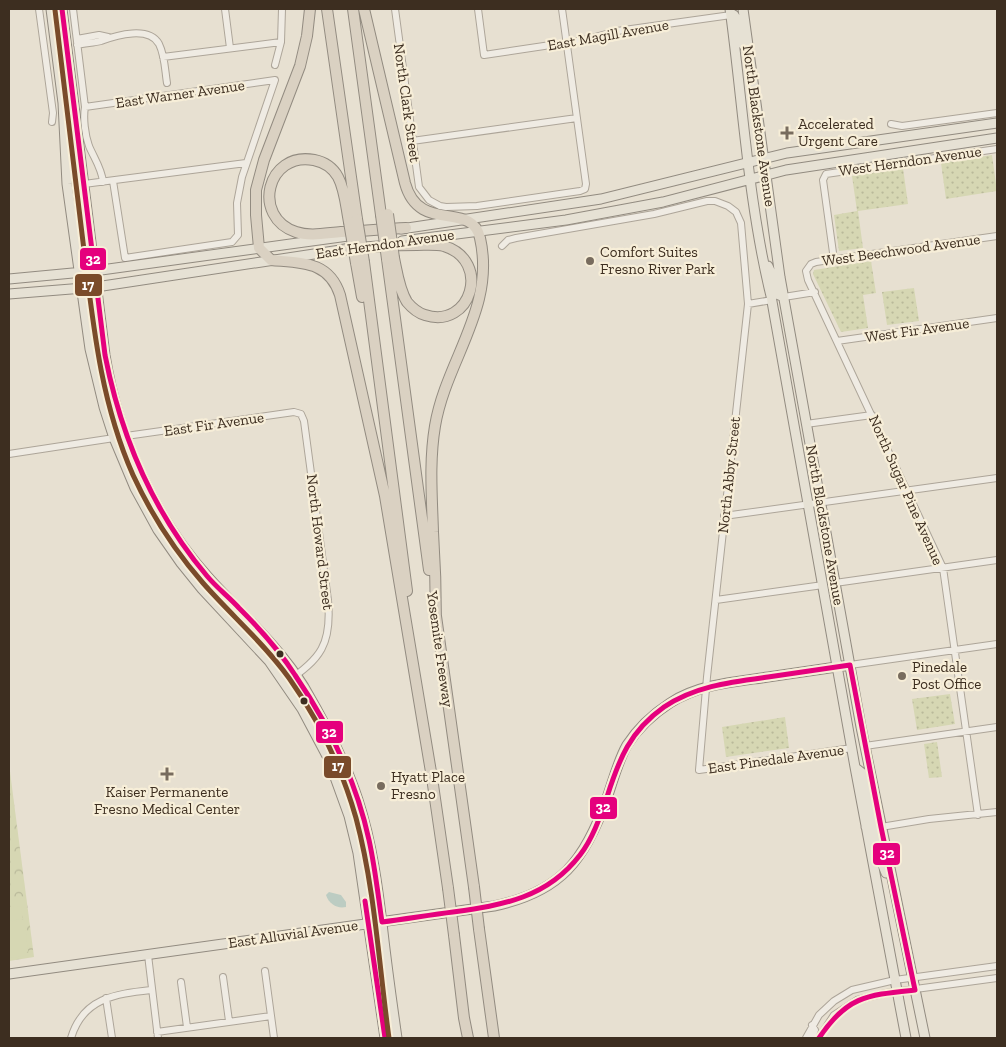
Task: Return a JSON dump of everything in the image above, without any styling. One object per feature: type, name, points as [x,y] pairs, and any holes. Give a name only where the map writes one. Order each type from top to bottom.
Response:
[{"type":"highway","points":[[310,9],[307,36],[300,66],[259,177],[255,201],[260,248],[271,260],[305,263],[320,268],[333,279],[340,296],[386,496],[432,778]]},
{"type":"highway","points":[[327,9],[353,221]]},
{"type":"highway","points":[[340,250],[402,245],[436,245],[446,247],[460,256],[469,268],[472,282],[467,299],[460,308],[447,315],[434,317],[418,312],[403,294],[390,258],[384,215],[353,9]]},
{"type":"highway","points":[[364,9],[405,183],[410,197],[416,205],[426,211],[469,222],[478,231],[483,259],[482,294],[442,397],[433,441],[431,483],[436,623]]},
{"type":"highway","points":[[353,221],[340,181],[324,163],[311,160],[293,162],[281,169],[273,180],[269,194],[272,212],[281,223],[294,231],[311,234],[406,228]]},
{"type":"highway","name":"Yosemite Freeway","points":[[353,221],[387,439],[468,1038]]},
{"type":"highway","name":"Yosemite Freeway","points":[[390,258],[436,623],[494,1038]]},
{"type":"main road","points":[[51,9],[64,103],[67,184],[90,350],[114,438],[131,480],[158,530],[181,563],[222,611],[258,648],[285,683],[312,727],[328,758],[341,792],[358,853],[385,1038]]},
{"type":"main road","points":[[62,9],[109,378],[126,436],[144,481],[158,508],[198,565],[269,640],[296,676],[329,731],[339,752],[358,800],[372,854],[397,1038]]},
{"type":"main road","points":[[733,11],[740,15],[744,13]]},
{"type":"main road","points":[[733,11],[737,19],[742,44],[748,49]]},
{"type":"main road","name":"North Blackstone Avenue","points":[[733,11],[738,87],[756,161],[784,297],[865,746],[925,1038]]},
{"type":"main road","name":"North Blackstone Avenue","points":[[744,13],[758,177],[761,250],[772,300],[855,767],[906,1038]]},
{"type":"main road","name":"West Herndon Avenue","points":[[756,161],[806,150],[997,123]]},
{"type":"main road","name":"West Herndon Avenue","points":[[758,177],[819,164],[997,138]]},
{"type":"main road","name":"East Herndon Avenue","points":[[9,278],[94,272],[601,199],[756,161]]},
{"type":"main road","name":"East Herndon Avenue","points":[[9,294],[96,287],[340,250],[566,220],[624,210],[758,177]]},
{"type":"main road","points":[[761,250],[772,275],[777,294],[784,297]]},
{"type":"main road","points":[[772,300],[779,305],[788,354],[796,366]]},
{"type":"main road","points":[[97,380],[104,385],[118,432],[126,436]]},
{"type":"main road","points":[[789,397],[796,408],[801,422],[806,424]]},
{"type":"main road","points":[[114,438],[122,443],[137,477],[144,481]]},
{"type":"main road","name":"East Alluvial Avenue","points":[[9,974],[494,906],[527,897],[556,881],[582,853],[594,833],[627,745],[648,720],[670,703],[684,695],[706,687],[850,665]]},
{"type":"main road","points":[[855,767],[862,773],[873,822],[881,827]]},
{"type":"main road","points":[[866,827],[874,830],[882,863],[896,896]]},
{"type":"main road","points":[[381,1012],[387,1015],[391,1038]]},
{"type":"street","points":[[39,9],[53,113],[52,122]]},
{"type":"street","points":[[73,9],[88,143],[102,175],[103,182]]},
{"type":"street","points":[[225,9],[230,48]]},
{"type":"street","points":[[275,65],[281,42],[282,9]]},
{"type":"street","name":"North Clark Street","points":[[395,9],[419,187],[425,196],[440,206],[477,206],[580,191],[585,188],[577,118]]},
{"type":"street","name":"East Magill Avenue","points":[[478,9],[484,55],[584,40],[617,31],[733,11]]},
{"type":"street","points":[[412,141],[577,118],[562,9]]},
{"type":"street","points":[[77,42],[99,35],[108,37],[136,33],[151,36],[160,45],[167,83]]},
{"type":"street","points":[[163,57],[281,42]]},
{"type":"street","name":"East Warner Avenue","points":[[85,107],[275,80],[246,163]]},
{"type":"street","points":[[891,124],[902,126],[997,113]]},
{"type":"street","name":"West Herndon Avenue","points":[[834,260],[824,177],[832,173],[997,149]]},
{"type":"street","points":[[84,184],[246,163],[237,203],[238,235],[232,242],[125,258],[113,181]]},
{"type":"street","name":"North Abby Street","points":[[502,246],[508,240],[516,238],[654,214],[707,201],[715,201],[728,206],[736,212],[741,223],[748,304],[706,687],[699,770]]},
{"type":"street","name":"West Beechwood Avenue","points":[[807,268],[816,262],[997,236]]},
{"type":"street","name":"North Sugar Pine Avenue","points":[[807,268],[806,275],[943,568],[978,815]]},
{"type":"street","points":[[784,297],[814,292]]},
{"type":"street","points":[[748,304],[772,300]]},
{"type":"street","name":"West Fir Avenue","points":[[837,341],[997,318]]},
{"type":"street","name":"East Fir Avenue","points":[[126,436],[294,412],[301,414]]},
{"type":"street","name":"North Howard Street","points":[[285,683],[311,664],[322,651],[328,631],[329,617],[304,421],[301,414]]},
{"type":"street","points":[[806,424],[872,415]]},
{"type":"street","points":[[9,454],[114,438]]},
{"type":"street","points":[[724,516],[997,478]]},
{"type":"street","points":[[835,583],[997,560]]},
{"type":"street","points":[[716,600],[823,585]]},
{"type":"street","points":[[850,665],[997,644]]},
{"type":"street","points":[[865,746],[997,727]]},
{"type":"street","name":"East Pinedale Avenue","points":[[699,770],[852,748]]},
{"type":"street","points":[[881,827],[929,819],[997,812]]},
{"type":"street","points":[[148,955],[158,1035],[187,1028],[271,1016]]},
{"type":"street","points":[[806,1038],[812,1025],[842,994],[864,986],[896,980],[997,966]]},
{"type":"street","points":[[265,971],[274,1038]]},
{"type":"street","points":[[222,977],[229,1022]]},
{"type":"street","points":[[819,1038],[834,1015],[848,1004],[867,997],[997,978]]},
{"type":"street","points":[[181,982],[187,1028]]},
{"type":"street","points":[[71,1038],[74,1026],[87,1010],[106,998],[117,994],[151,990]]},
{"type":"street","points":[[106,998],[112,1038]]},
{"type":"street","points":[[812,1025],[816,1030],[812,1038]]},
{"type":"green space","points":[[992,155],[997,191],[946,199],[941,163]]},
{"type":"green space","points":[[903,168],[908,204],[858,211],[863,248],[839,251],[834,215],[857,211],[852,176]]},
{"type":"green space","points":[[871,261],[876,293],[863,295],[868,328],[841,332],[813,274],[814,270]]},
{"type":"green space","points":[[914,288],[919,321],[887,325],[882,292]]},
{"type":"green space","points":[[950,694],[955,724],[917,730],[912,699]]},
{"type":"green space","points":[[785,717],[789,748],[726,757],[722,727]]},
{"type":"green space","points":[[937,742],[942,777],[929,778],[924,744]]},
{"type":"green space","points":[[9,764],[34,957],[9,961]]},
{"type":"green space","points":[[21,906],[23,919],[9,921],[9,907]]},
{"type":"green space","points":[[20,921],[25,925],[28,951],[25,956],[11,958],[9,957],[9,922]]},
{"type":"shaded area","points":[[329,892],[341,895],[346,902],[346,907],[340,907],[331,903],[326,895]]},
{"type":"transit line","name":"32","points":[[62,9],[105,355],[120,415],[130,444],[155,500],[188,551],[211,580],[276,648],[330,733],[357,796],[373,860],[382,922],[506,902],[523,897],[553,881],[567,870],[589,842],[599,820],[621,758],[634,736],[652,716],[676,700],[688,694],[727,683],[850,665],[915,990],[871,996],[860,1000],[839,1013],[819,1038]]},
{"type":"transit line","name":"17","points":[[55,10],[99,361],[105,390],[122,447],[140,490],[173,545],[203,583],[279,665],[310,710],[328,745],[344,781],[356,818],[368,872],[389,1038]]},
{"type":"transit line","name":"32","points":[[365,901],[385,1038]]},
{"type":"place","name":"Accelerated Urgent Care","points":[[787,133]]},
{"type":"place","name":"Comfort Suites Fresno River Park","points":[[590,261]]},
{"type":"place","name":"Pinedale Post Office","points":[[902,676]]},
{"type":"place","name":"Kaiser Permanente Fresno Medical Center","points":[[167,774]]},
{"type":"place","name":"Hyatt Place Fresno","points":[[381,786]]}]
